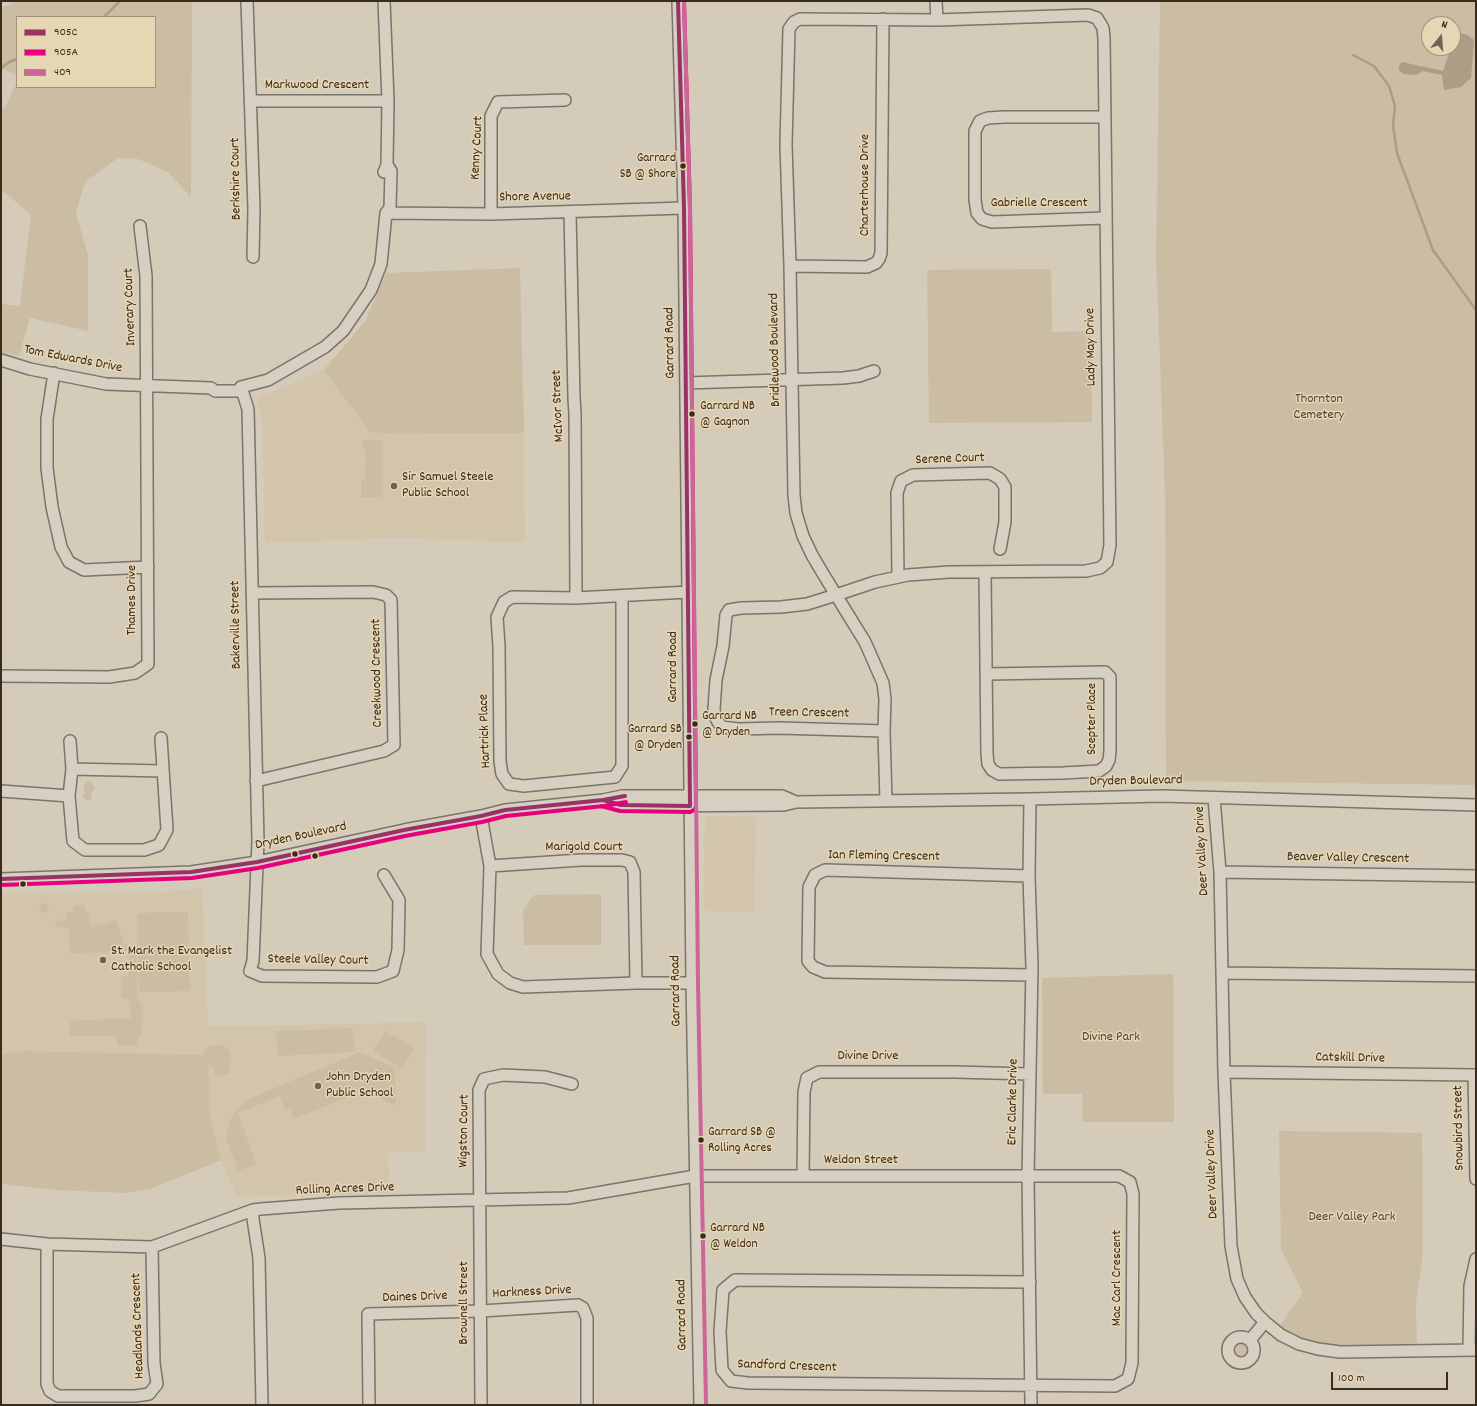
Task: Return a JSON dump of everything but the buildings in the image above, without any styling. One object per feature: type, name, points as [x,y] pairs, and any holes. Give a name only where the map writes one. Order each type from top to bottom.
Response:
[{"type":"street","name":"Markwood Crescent","points":[[247,1],[250,101],[388,100]]},
{"type":"street","name":"Tom Edwards Drive","points":[[1,360],[30,369],[106,384],[147,387],[211,388],[215,384],[235,384],[241,387],[268,380],[325,347],[343,331],[371,290],[381,264],[386,213],[390,208],[391,171],[387,165],[388,100],[384,1]]},
{"type":"street","name":"Garrard Road","points":[[678,1],[684,208],[692,983],[700,1405]]},
{"type":"street","points":[[936,1],[937,20]]},
{"type":"street","name":"Lady May Drive","points":[[836,595],[875,582],[908,575],[949,572],[985,573],[1086,571],[1100,568],[1106,562],[1110,545],[1103,28],[1097,18],[1088,16],[937,20]]},
{"type":"street","name":"Bridlewood Boulevard","points":[[886,801],[884,731],[885,699],[883,683],[865,642],[812,555],[803,536],[796,514],[794,495],[790,266],[786,145],[789,29],[794,22],[800,19],[937,20]]},
{"type":"street","name":"Charterhouse Drive","points":[[790,266],[867,267],[876,263],[879,259],[881,253],[882,19]]},
{"type":"street","name":"Kenny Court","points":[[490,214],[491,116],[498,102],[565,100]]},
{"type":"street","name":"Berkshire Court","points":[[250,101],[254,209],[253,257]]},
{"type":"street","name":"Gabrielle Crescent","points":[[1105,117],[1004,116],[988,118],[980,121],[975,131],[975,200],[977,213],[982,219],[992,222],[1105,218]]},
{"type":"street","name":"Shore Avenue","points":[[386,213],[490,214],[684,208]]},
{"type":"street","name":"McIvor Street","points":[[570,212],[574,390],[576,414],[576,598]]},
{"type":"street","name":"Inverary Court","points":[[140,226],[146,276],[147,387]]},
{"type":"street","points":[[686,383],[843,378],[874,372]]},
{"type":"street","points":[[54,373],[46,419],[47,468],[52,507],[61,547],[69,562],[84,570],[148,567]]},
{"type":"street","name":"Thames Drive","points":[[1,676],[109,677],[135,673],[148,664],[147,387]]},
{"type":"street","name":"Bakerville Street","points":[[241,387],[248,409],[258,842],[257,862]]},
{"type":"street","name":"Serene Court","points":[[898,577],[897,493],[901,481],[913,475],[990,473],[1000,479],[1005,487],[1005,522],[1000,549]]},
{"type":"street","name":"Scepter Place","points":[[985,573],[988,764],[992,770],[999,774],[1099,771],[1106,766],[1109,760],[1110,751],[1110,677],[1105,672],[987,674]]},
{"type":"street","name":"Creekwood Crescent","points":[[252,593],[373,592],[386,595],[392,600],[394,745],[384,751],[256,781]]},
{"type":"street","name":"Hartrick Place","points":[[622,596],[622,766],[615,777],[524,786],[509,784],[502,774],[500,761],[499,646],[497,617],[504,602],[512,597],[576,598],[688,592]]},
{"type":"street","name":"Treen Crescent","points":[[836,595],[807,604],[729,610],[726,615],[723,646],[716,680],[715,716],[722,727],[727,728],[884,731]]},
{"type":"street","points":[[70,740],[72,769],[69,796],[73,841],[85,850],[144,850],[159,845],[167,830],[162,738]]},
{"type":"street","points":[[72,769],[163,771]]},
{"type":"street","points":[[1,791],[69,796]]},
{"type":"street","name":"Dryden Boulevard","points":[[1,879],[191,872],[257,862],[505,810],[603,800],[621,805],[782,796],[796,802],[1162,796],[1476,805]]},
{"type":"street","name":"Deer Valley Drive","points":[[1214,798],[1220,872],[1224,1072],[1231,1246],[1237,1279],[1250,1305],[1265,1322],[1281,1334],[1299,1344],[1318,1349],[1340,1352],[1472,1350]]},
{"type":"street","name":"Eric Clarke Drive","points":[[1030,799],[1029,876],[1031,975],[1028,1176],[1031,1405]]},
{"type":"street","points":[[481,816],[490,866],[487,954],[498,974],[510,982],[523,987],[636,983],[692,983]]},
{"type":"street","name":"Marigold Court","points":[[490,866],[580,860],[622,860],[630,862],[634,872],[636,983]]},
{"type":"street","name":"Steele Valley Court","points":[[257,862],[253,961],[250,971],[262,976],[377,977],[393,971],[398,950],[399,900],[384,875]]},
{"type":"street","name":"Ian Fleming Crescent","points":[[1029,876],[825,870],[815,875],[809,887],[808,961],[813,967],[825,972],[1031,975]]},
{"type":"street","name":"Beaver Valley Crescent","points":[[1220,872],[1476,876]]},
{"type":"street","points":[[1222,973],[1476,976]]},
{"type":"street","name":"Divine Drive","points":[[803,1176],[804,1092],[807,1078],[819,1072],[955,1072],[1030,1074]]},
{"type":"street","name":"Catskill Drive","points":[[1224,1072],[1475,1075]]},
{"type":"street","name":"Wigston Court","points":[[479,1201],[479,1090],[484,1079],[503,1075],[545,1077],[572,1084]]},
{"type":"street","name":"Snowbird Street","points":[[1475,1075],[1476,1179]]},
{"type":"street","name":"Weldon Street","points":[[695,1176],[1028,1176]]},
{"type":"street","name":"Rolling Acres Drive","points":[[1,1239],[47,1244],[152,1247],[253,1210],[339,1204],[568,1198],[695,1176]]},
{"type":"street","name":"Mac Carl Crescent","points":[[1028,1176],[1119,1176],[1130,1182],[1133,1194],[1132,1363],[1128,1379],[1115,1386],[1030,1384]]},
{"type":"street","name":"Brownell Street","points":[[479,1201],[481,1405]]},
{"type":"street","points":[[253,1210],[252,1219],[259,1258],[262,1405]]},
{"type":"street","name":"Headlands Crescent","points":[[47,1244],[47,1384],[50,1392],[58,1396],[135,1396],[149,1394],[157,1384],[154,1363],[152,1247]]},
{"type":"street","points":[[1472,1350],[1470,1286],[1476,1259]]},
{"type":"street","name":"Sandford Crescent","points":[[1030,1282],[735,1280],[723,1290],[720,1331],[722,1370],[731,1381],[748,1383],[1030,1384]]},
{"type":"street","name":"Harkness Drive","points":[[481,1311],[578,1305],[583,1308],[587,1318],[587,1405]]},
{"type":"street","name":"Daines Drive","points":[[369,1405],[368,1314],[481,1311]]},
{"type":"street","points":[[1250,1340],[1265,1322]]},
{"type":"shaded area","points":[[1461,34],[1466,34],[1474,40],[1471,78],[1461,87],[1444,90],[1442,75],[1423,71],[1416,75],[1404,74],[1399,71],[1399,66],[1402,62],[1443,71],[1448,56],[1461,56]]},
{"type":"shaded area","name":"Sir Samuel Steele Public School","points":[[324,370],[370,432],[395,434],[524,433],[525,542],[396,538],[265,543],[262,416],[257,398]]},
{"type":"shaded area","points":[[705,816],[756,817],[754,912],[704,911]]},
{"type":"shaded area","points":[[202,888],[208,1027],[426,1022],[425,1151],[388,1153],[390,1193],[237,1197],[221,1160],[210,1116],[209,1056],[24,1051],[1,1054],[1,893],[153,893]]},
{"type":"green space","points":[[20,1],[192,1],[191,197],[168,172],[138,159],[118,158],[85,182],[76,213],[88,255],[88,331],[30,318],[19,356],[1,352],[1,304],[20,306],[31,215],[1,189],[1,110],[7,104],[16,84],[16,88],[156,88],[156,16],[16,16],[16,78],[15,74],[4,70],[1,72],[1,7]]},
{"type":"green space","name":"Thornton Cemetery","points":[[1160,1],[1476,1],[1476,785],[1166,781],[1165,494],[1156,257]]},
{"type":"green space","points":[[520,268],[524,433],[395,434],[370,432],[324,370],[366,320],[386,273]]},
{"type":"green space","points":[[1051,269],[1052,332],[1091,331],[1092,422],[929,423],[927,270]]},
{"type":"green space","points":[[363,440],[383,440],[382,497],[361,497],[361,480],[365,480],[366,450],[363,449]]},
{"type":"green space","points":[[90,781],[95,787],[92,792],[91,799],[88,801],[83,798],[85,792],[83,786]]},
{"type":"green space","points":[[601,894],[601,945],[524,945],[523,910],[534,895]]},
{"type":"green space","points":[[44,903],[49,908],[44,913],[39,908]]},
{"type":"green space","points":[[83,905],[89,916],[90,928],[116,920],[124,944],[136,945],[138,1000],[143,1006],[141,1037],[137,1037],[137,1045],[117,1046],[117,1036],[70,1036],[70,1021],[131,1018],[129,999],[122,998],[121,976],[128,976],[129,952],[70,953],[69,928],[56,927],[55,921],[67,919],[67,913],[72,912],[74,906]]},
{"type":"green space","points":[[188,912],[190,991],[139,992],[137,913]]},
{"type":"green space","name":"Divine Park","points":[[1173,974],[1174,1122],[1083,1122],[1082,1094],[1043,1094],[1042,978]]},
{"type":"green space","points":[[353,1028],[355,1052],[278,1056],[276,1031]]},
{"type":"green space","points":[[385,1031],[414,1048],[402,1069],[373,1051]]},
{"type":"green space","points":[[213,1045],[223,1045],[227,1048],[231,1055],[229,1074],[215,1076],[213,1068],[209,1064],[210,1116],[221,1160],[150,1189],[124,1193],[56,1190],[1,1184],[1,1054],[24,1051],[203,1055],[202,1054],[205,1049]]},
{"type":"green space","points":[[360,1052],[394,1067],[396,1106],[374,1095],[359,1099],[356,1094],[293,1119],[291,1109],[285,1110],[280,1096],[238,1113],[256,1164],[238,1171],[226,1137],[232,1115],[244,1101]]},
{"type":"green space","name":"Deer Valley Park","points":[[1279,1131],[1422,1133],[1423,1254],[1416,1303],[1417,1347],[1328,1346],[1300,1339],[1279,1327],[1303,1293],[1281,1249]]},
{"type":"green space","points":[[1241,1340],[1248,1343],[1251,1350],[1248,1357],[1241,1360],[1234,1357],[1231,1350],[1234,1343]]},
{"type":"waterway","points":[[105,16],[120,1]]},
{"type":"waterway","points":[[1353,55],[1374,66],[1389,86],[1395,106],[1393,125],[1397,153],[1433,250],[1476,310]]},
{"type":"waterway","points":[[1,68],[9,62],[16,59]]},
{"type":"transit line","name":"905C","points":[[603,800],[621,805],[690,806],[684,208],[678,1]]},
{"type":"transit line","name":"905A","points":[[601,806],[620,811],[690,812],[696,807],[690,208],[684,1]]},
{"type":"transit line","name":"409","points":[[684,1],[690,208],[698,983],[706,1405]]},
{"type":"transit line","name":"905C","points":[[1,879],[191,872],[257,862],[505,810],[603,800],[625,796]]},
{"type":"transit line","name":"905A","points":[[1,885],[192,878],[258,868],[506,816],[604,806],[626,802]]},
{"type":"place","name":"Garrard SB @ Shore","points":[[683,166]]},
{"type":"place","name":"Garrard NB @ Gagnon","points":[[692,414]]},
{"type":"place","name":"Sir Samuel Steele Public School","points":[[394,486]]},
{"type":"place","name":"Garrard NB @ Dryden","points":[[695,724]]},
{"type":"place","name":"Garrard SB @ Dryden","points":[[689,737]]},
{"type":"place","name":"St. Mark the Evangelist Catholic School","points":[[103,960]]},
{"type":"place","name":"John Dryden Public School","points":[[318,1086]]},
{"type":"place","name":"Garrard SB @ Rolling Acres","points":[[701,1140]]},
{"type":"place","name":"Garrard NB @ Weldon","points":[[703,1236]]}]
